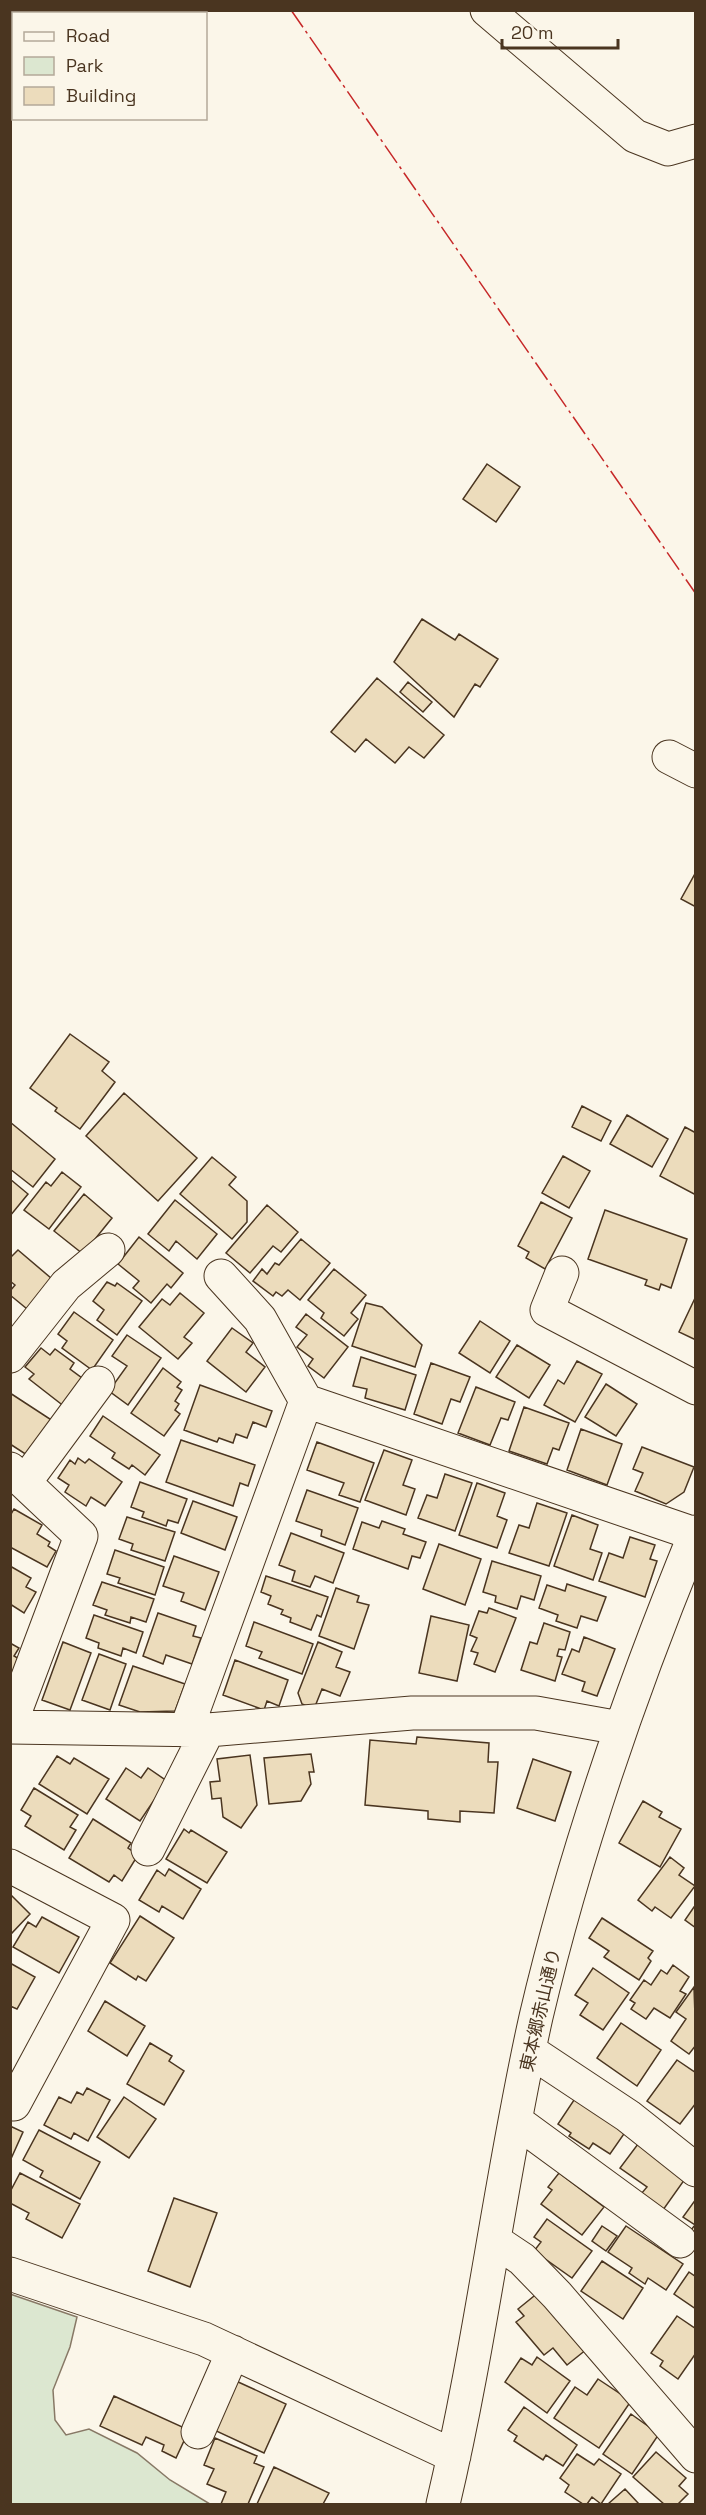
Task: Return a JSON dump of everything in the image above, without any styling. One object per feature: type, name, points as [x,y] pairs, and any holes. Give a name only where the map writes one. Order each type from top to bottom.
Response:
[{"type":"street","points":[[487,10],[634,136],[668,149],[696,141]]},
{"type":"street","points":[[10,1356],[66,1285],[108,1250]]},
{"type":"street","points":[[562,1272],[547,1310],[696,1388]]},
{"type":"street","points":[[221,1276],[260,1318],[306,1401],[695,1533]]},
{"type":"street","points":[[98,1383],[18,1476],[81,1536],[10,1726],[197,1730],[412,1713],[536,1713],[621,1728]]},
{"type":"street","points":[[148,1849],[197,1730],[306,1401]]},
{"type":"street","name":"東本郷赤山通り","points":[[443,2505],[530,2050],[558,1931],[588,1825],[621,1728],[695,1533]]},
{"type":"street","points":[[10,1866],[114,1920],[14,2104]]},
{"type":"street","points":[[530,2050],[628,2116],[696,2170]]},
{"type":"street","points":[[516,2121],[680,2241]]},
{"type":"street","points":[[495,2241],[522,2259],[557,2295],[696,2456]]},
{"type":"street","points":[[10,2274],[204,2340],[454,2457]]},
{"type":"street","points":[[198,2432],[233,2352]]},
{"type":"green space","points":[[10,2294],[77,2317],[70,2347],[53,2390],[55,2420],[66,2435],[89,2429],[137,2453],[170,2480],[210,2504],[11,2504]]},
{"type":"building","points":[[487,464],[520,487],[496,522],[463,499]]},
{"type":"building","points":[[422,619],[455,640],[459,634],[498,659],[480,687],[475,684],[454,717],[394,662]]},
{"type":"building","points":[[377,678],[444,735],[424,758],[409,747],[395,763],[366,739],[355,752],[331,732]]},
{"type":"building","points":[[408,682],[432,702],[423,712],[400,692]]},
{"type":"building","points":[[696,872],[696,907],[681,899]]},
{"type":"building","points":[[70,1034],[109,1062],[102,1071],[115,1082],[80,1129],[55,1111],[57,1108],[30,1088]]},
{"type":"building","points":[[124,1093],[197,1158],[158,1201],[86,1136]]},
{"type":"building","points":[[582,1106],[611,1121],[601,1141],[572,1127]]},
{"type":"building","points":[[627,1115],[668,1139],[652,1167],[610,1144]]},
{"type":"building","points":[[10,1122],[55,1159],[33,1187],[10,1169]]},
{"type":"building","points":[[685,1127],[696,1133],[696,1195],[660,1176]]},
{"type":"building","points":[[563,1156],[590,1171],[569,1208],[542,1193]]},
{"type":"building","points":[[212,1157],[236,1177],[229,1185],[247,1201],[247,1222],[232,1239],[180,1194]]},
{"type":"building","points":[[62,1172],[81,1187],[49,1229],[24,1210],[46,1182],[51,1186]]},
{"type":"building","points":[[10,1179],[28,1194],[10,1216]]},
{"type":"building","points":[[84,1194],[112,1218],[83,1254],[54,1231]]},
{"type":"building","points":[[175,1200],[217,1234],[197,1259],[176,1241],[169,1251],[148,1234]]},
{"type":"building","points":[[541,1202],[572,1218],[545,1269],[526,1258],[529,1252],[518,1246]]},
{"type":"building","points":[[267,1205],[298,1232],[281,1252],[273,1246],[250,1273],[226,1253]]},
{"type":"building","points":[[605,1210],[687,1239],[671,1288],[661,1284],[659,1290],[645,1285],[647,1280],[588,1259]]},
{"type":"building","points":[[139,1237],[183,1273],[171,1288],[167,1284],[151,1303],[133,1288],[139,1281],[118,1264]]},
{"type":"building","points":[[301,1239],[330,1263],[300,1300],[288,1290],[282,1296],[276,1292],[273,1296],[253,1281],[262,1269],[267,1274],[275,1263],[279,1265]]},
{"type":"building","points":[[18,1250],[58,1284],[32,1313],[10,1295],[15,1285],[10,1281],[10,1258]]},
{"type":"building","points":[[334,1269],[366,1295],[351,1313],[358,1319],[344,1336],[321,1318],[324,1313],[308,1300]]},
{"type":"building","points":[[107,1282],[115,1286],[117,1283],[142,1301],[117,1335],[97,1320],[104,1310],[93,1301]]},
{"type":"building","points":[[180,1293],[204,1313],[184,1337],[192,1343],[178,1359],[139,1327],[162,1299],[170,1305]]},
{"type":"building","points":[[696,1296],[696,1340],[679,1332]]},
{"type":"building","points":[[366,1303],[382,1307],[422,1345],[415,1367],[352,1346]]},
{"type":"building","points":[[74,1312],[113,1340],[92,1370],[62,1348],[67,1341],[58,1334]]},
{"type":"building","points":[[306,1314],[348,1347],[324,1378],[308,1366],[313,1359],[297,1347],[307,1335],[296,1327]]},
{"type":"building","points":[[480,1321],[510,1341],[490,1373],[459,1353]]},
{"type":"building","points":[[232,1328],[253,1343],[246,1352],[265,1367],[246,1392],[207,1361]]},
{"type":"building","points":[[127,1335],[161,1358],[128,1405],[109,1391],[127,1366],[112,1356]]},
{"type":"building","points":[[517,1345],[550,1365],[529,1398],[496,1377]]},
{"type":"building","points":[[41,1348],[50,1355],[55,1349],[74,1363],[70,1369],[86,1381],[65,1407],[29,1379],[34,1374],[25,1367]]},
{"type":"building","points":[[361,1357],[416,1375],[405,1410],[365,1398],[367,1389],[353,1386]]},
{"type":"building","points":[[577,1361],[602,1374],[575,1422],[544,1405],[558,1380],[564,1384]]},
{"type":"building","points":[[431,1363],[470,1377],[460,1402],[451,1399],[442,1424],[414,1414]]},
{"type":"building","points":[[163,1368],[181,1382],[177,1387],[182,1390],[175,1401],[179,1404],[175,1410],[180,1414],[164,1436],[131,1413]]},
{"type":"building","points":[[606,1384],[637,1404],[616,1436],[585,1417]]},
{"type":"building","points":[[200,1385],[272,1411],[266,1427],[253,1422],[247,1438],[236,1434],[233,1443],[219,1438],[217,1442],[184,1430]]},
{"type":"building","points":[[476,1387],[515,1402],[508,1420],[501,1418],[490,1445],[458,1433]]},
{"type":"building","points":[[10,1393],[53,1421],[30,1457],[10,1444]]},
{"type":"building","points":[[524,1407],[569,1423],[559,1450],[553,1448],[547,1464],[509,1451]]},
{"type":"building","points":[[103,1416],[160,1455],[145,1475],[132,1465],[129,1469],[112,1458],[115,1453],[90,1436]]},
{"type":"building","points":[[581,1429],[622,1444],[607,1485],[567,1470]]},
{"type":"building","points":[[181,1440],[255,1465],[248,1486],[240,1483],[233,1506],[166,1482]]},
{"type":"building","points":[[317,1442],[374,1463],[360,1502],[339,1495],[344,1483],[307,1470]]},
{"type":"building","points":[[642,1447],[694,1467],[684,1492],[666,1504],[635,1491],[643,1473],[633,1469]]},
{"type":"building","points":[[384,1450],[412,1460],[403,1485],[415,1489],[406,1515],[365,1500]]},
{"type":"building","points":[[78,1458],[85,1463],[89,1459],[122,1482],[105,1506],[91,1497],[86,1506],[65,1492],[69,1485],[58,1478],[70,1460],[75,1464]]},
{"type":"building","points":[[445,1474],[472,1483],[455,1531],[418,1518],[427,1495],[437,1498]]},
{"type":"building","points":[[140,1482],[187,1499],[178,1523],[168,1520],[166,1526],[142,1517],[144,1512],[131,1507]]},
{"type":"building","points":[[477,1483],[505,1493],[497,1516],[507,1520],[497,1548],[459,1535]]},
{"type":"building","points":[[307,1490],[358,1508],[345,1545],[321,1536],[322,1530],[296,1521]]},
{"type":"building","points":[[193,1501],[237,1517],[225,1550],[181,1533]]},
{"type":"building","points":[[537,1503],[567,1513],[549,1566],[509,1553],[519,1525],[529,1528]]},
{"type":"building","points":[[14,1509],[42,1525],[37,1534],[50,1542],[48,1546],[56,1551],[47,1567],[10,1547],[10,1516]]},
{"type":"building","points":[[572,1515],[598,1525],[590,1549],[602,1553],[593,1580],[554,1566]]},
{"type":"building","points":[[127,1517],[175,1532],[165,1561],[131,1550],[133,1544],[119,1539]]},
{"type":"building","points":[[382,1521],[405,1529],[403,1534],[426,1542],[420,1558],[412,1556],[408,1569],[353,1549],[362,1522],[379,1528]]},
{"type":"building","points":[[291,1533],[344,1553],[333,1583],[315,1576],[310,1587],[292,1581],[295,1571],[279,1565]]},
{"type":"building","points":[[630,1537],[655,1545],[650,1559],[657,1561],[645,1597],[599,1581],[609,1553],[623,1558]]},
{"type":"building","points":[[439,1544],[481,1559],[465,1605],[423,1589]]},
{"type":"building","points":[[115,1550],[164,1567],[155,1595],[118,1583],[120,1578],[107,1574]]},
{"type":"building","points":[[174,1556],[219,1572],[205,1610],[181,1601],[184,1593],[163,1586]]},
{"type":"building","points":[[492,1561],[541,1576],[534,1600],[521,1596],[517,1609],[495,1602],[496,1596],[483,1592]]},
{"type":"building","points":[[10,1566],[31,1578],[26,1587],[36,1592],[24,1613],[10,1604]]},
{"type":"building","points":[[266,1576],[328,1597],[321,1617],[317,1615],[311,1630],[290,1622],[291,1618],[281,1614],[283,1610],[268,1604],[271,1596],[261,1592]]},
{"type":"building","points":[[102,1582],[154,1599],[146,1622],[131,1617],[130,1623],[105,1615],[107,1610],[93,1605]]},
{"type":"building","points":[[567,1584],[606,1597],[597,1621],[581,1616],[577,1628],[556,1621],[558,1615],[539,1608],[547,1585],[565,1591]]},
{"type":"building","points":[[336,1588],[359,1596],[357,1602],[369,1605],[354,1649],[319,1636]]},
{"type":"building","points":[[489,1608],[516,1618],[495,1672],[474,1664],[478,1653],[471,1651],[477,1638],[470,1635],[479,1611],[487,1613]]},
{"type":"building","points":[[158,1613],[196,1626],[193,1636],[201,1638],[192,1664],[166,1655],[163,1664],[143,1656]]},
{"type":"building","points":[[94,1615],[143,1632],[136,1653],[123,1648],[121,1656],[98,1648],[99,1643],[86,1638]]},
{"type":"building","points":[[431,1616],[469,1625],[457,1681],[419,1673]]},
{"type":"building","points":[[254,1622],[313,1644],[302,1674],[259,1658],[262,1652],[246,1646]]},
{"type":"building","points":[[544,1623],[570,1632],[565,1650],[559,1649],[557,1656],[562,1657],[555,1681],[521,1670],[530,1642],[537,1644]]},
{"type":"building","points":[[584,1637],[615,1649],[597,1696],[582,1691],[585,1682],[562,1674],[572,1649],[579,1652]]},
{"type":"building","points":[[63,1642],[91,1653],[70,1710],[42,1700]]},
{"type":"building","points":[[318,1642],[342,1652],[336,1667],[350,1672],[340,1696],[322,1689],[314,1709],[302,1704],[298,1693]]},
{"type":"building","points":[[10,1643],[19,1648],[14,1656],[21,1660],[10,1676]]},
{"type":"building","points":[[99,1654],[126,1664],[110,1710],[82,1700]]},
{"type":"building","points":[[235,1660],[288,1680],[279,1706],[267,1701],[264,1710],[223,1695]]},
{"type":"building","points":[[133,1666],[185,1684],[175,1711],[140,1712],[119,1705]]},
{"type":"building","points":[[417,1737],[489,1743],[488,1762],[498,1762],[494,1813],[460,1811],[460,1822],[428,1819],[428,1811],[365,1805],[370,1740],[416,1744]]},
{"type":"building","points":[[311,1754],[314,1772],[309,1772],[311,1784],[301,1801],[269,1804],[264,1758]]},
{"type":"building","points":[[250,1755],[257,1805],[241,1828],[223,1817],[221,1798],[212,1799],[210,1782],[220,1781],[217,1759]]},
{"type":"building","points":[[57,1756],[70,1764],[74,1758],[109,1779],[87,1814],[39,1784]]},
{"type":"building","points":[[533,1759],[571,1772],[555,1821],[517,1808]]},
{"type":"building","points":[[126,1768],[141,1778],[148,1768],[167,1781],[140,1821],[106,1799]]},
{"type":"building","points":[[34,1788],[78,1815],[70,1827],[76,1830],[64,1850],[25,1826],[31,1816],[21,1810]]},
{"type":"building","points":[[643,1801],[662,1812],[659,1817],[681,1829],[660,1867],[619,1843]]},
{"type":"building","points":[[93,1819],[131,1843],[128,1848],[138,1855],[122,1881],[114,1875],[109,1882],[69,1858]]},
{"type":"building","points":[[184,1829],[189,1833],[191,1830],[227,1852],[207,1883],[166,1859]]},
{"type":"building","points":[[670,1857],[684,1868],[679,1875],[695,1886],[671,1918],[655,1907],[652,1911],[638,1900]]},
{"type":"building","points":[[169,1869],[201,1889],[183,1919],[162,1906],[159,1912],[139,1900],[157,1870],[165,1876]]},
{"type":"building","points":[[12,1896],[30,1914],[10,1935],[10,1898]]},
{"type":"building","points":[[694,1907],[696,1908],[696,1928],[685,1920]]},
{"type":"building","points":[[140,1916],[174,1938],[146,1981],[138,1976],[136,1980],[110,1963]]},
{"type":"building","points":[[42,1917],[79,1937],[59,1973],[13,1947],[28,1922],[36,1927]]},
{"type":"building","points":[[602,1918],[653,1951],[648,1958],[651,1961],[639,1980],[604,1957],[609,1951],[589,1938]]},
{"type":"building","points":[[10,1963],[35,1977],[17,2009],[10,2006]]},
{"type":"building","points":[[673,1965],[689,1977],[680,1991],[686,1994],[670,2018],[654,2008],[646,2019],[631,2009],[635,2003],[630,2000],[644,1980],[651,1985],[661,1970],[667,1974]]},
{"type":"building","points":[[593,1968],[629,1993],[603,2030],[580,2015],[588,2003],[575,1995]]},
{"type":"building","points":[[694,1987],[696,2045],[689,2054],[671,2041],[686,2019],[676,2012]]},
{"type":"building","points":[[105,2001],[145,2026],[127,2056],[88,2031]]},
{"type":"building","points":[[621,2023],[661,2050],[637,2086],[597,2058]]},
{"type":"building","points":[[150,2043],[172,2056],[169,2061],[184,2071],[164,2105],[127,2084]]},
{"type":"building","points":[[677,2060],[696,2073],[696,2103],[680,2124],[647,2101]]},
{"type":"building","points":[[87,2088],[110,2100],[88,2141],[74,2133],[71,2139],[44,2125],[59,2097],[71,2103],[77,2092],[83,2095]]},
{"type":"building","points":[[124,2097],[156,2119],[129,2158],[97,2137]]},
{"type":"building","points":[[576,2097],[626,2131],[610,2154],[593,2143],[589,2149],[569,2136],[571,2133],[558,2124]]},
{"type":"building","points":[[10,2126],[23,2132],[10,2161]]},
{"type":"building","points":[[39,2130],[100,2162],[80,2199],[40,2177],[43,2171],[23,2160]]},
{"type":"building","points":[[638,2144],[685,2179],[663,2210],[641,2194],[647,2187],[620,2168]]},
{"type":"building","points":[[20,2173],[80,2204],[62,2238],[26,2219],[29,2213],[10,2203],[10,2192]]},
{"type":"building","points":[[559,2173],[604,2207],[582,2235],[541,2204],[552,2190],[548,2187]]},
{"type":"building","points":[[174,2198],[217,2213],[190,2287],[148,2271]]},
{"type":"building","points":[[696,2199],[696,2233],[691,2230],[695,2225],[683,2217]]},
{"type":"building","points":[[547,2219],[592,2251],[572,2278],[534,2251],[541,2242],[534,2237]]},
{"type":"building","points":[[602,2226],[617,2236],[606,2251],[592,2241]]},
{"type":"building","points":[[626,2226],[683,2264],[666,2290],[648,2278],[645,2284],[629,2273],[632,2268],[608,2252]]},
{"type":"building","points":[[602,2261],[643,2288],[623,2319],[581,2291]]},
{"type":"building","points":[[689,2272],[696,2277],[696,2309],[674,2294]]},
{"type":"building","points":[[539,2292],[587,2349],[567,2365],[553,2348],[544,2355],[516,2322],[524,2316],[518,2309]]},
{"type":"building","points":[[677,2316],[696,2329],[696,2353],[678,2379],[660,2366],[663,2361],[651,2353]]},
{"type":"building","points":[[537,2357],[570,2381],[547,2413],[505,2382],[521,2358],[532,2365]]},
{"type":"building","points":[[598,2379],[631,2401],[599,2448],[554,2418],[575,2387],[587,2395]]},
{"type":"building","points":[[236,2381],[286,2404],[264,2453],[214,2430]]},
{"type":"building","points":[[114,2396],[189,2430],[176,2458],[162,2451],[164,2445],[146,2437],[142,2445],[100,2426]]},
{"type":"building","points":[[524,2407],[577,2445],[563,2466],[546,2455],[543,2460],[514,2441],[517,2436],[508,2430]]},
{"type":"building","points":[[631,2414],[659,2434],[632,2474],[603,2454]]},
{"type":"building","points":[[215,2438],[257,2456],[254,2463],[264,2467],[248,2504],[221,2504],[226,2492],[207,2484],[214,2469],[204,2465]]},
{"type":"building","points":[[656,2452],[686,2478],[679,2486],[688,2494],[678,2504],[664,2504],[633,2477]]},
{"type":"building","points":[[577,2454],[594,2465],[599,2459],[621,2474],[601,2504],[592,2497],[587,2504],[583,2504],[565,2492],[569,2485],[560,2478]]},
{"type":"building","points":[[274,2467],[329,2493],[323,2504],[257,2504]]},
{"type":"building","points":[[625,2489],[639,2504],[608,2504]]},
{"type":"power","points":[[291,10],[696,594]]}]
